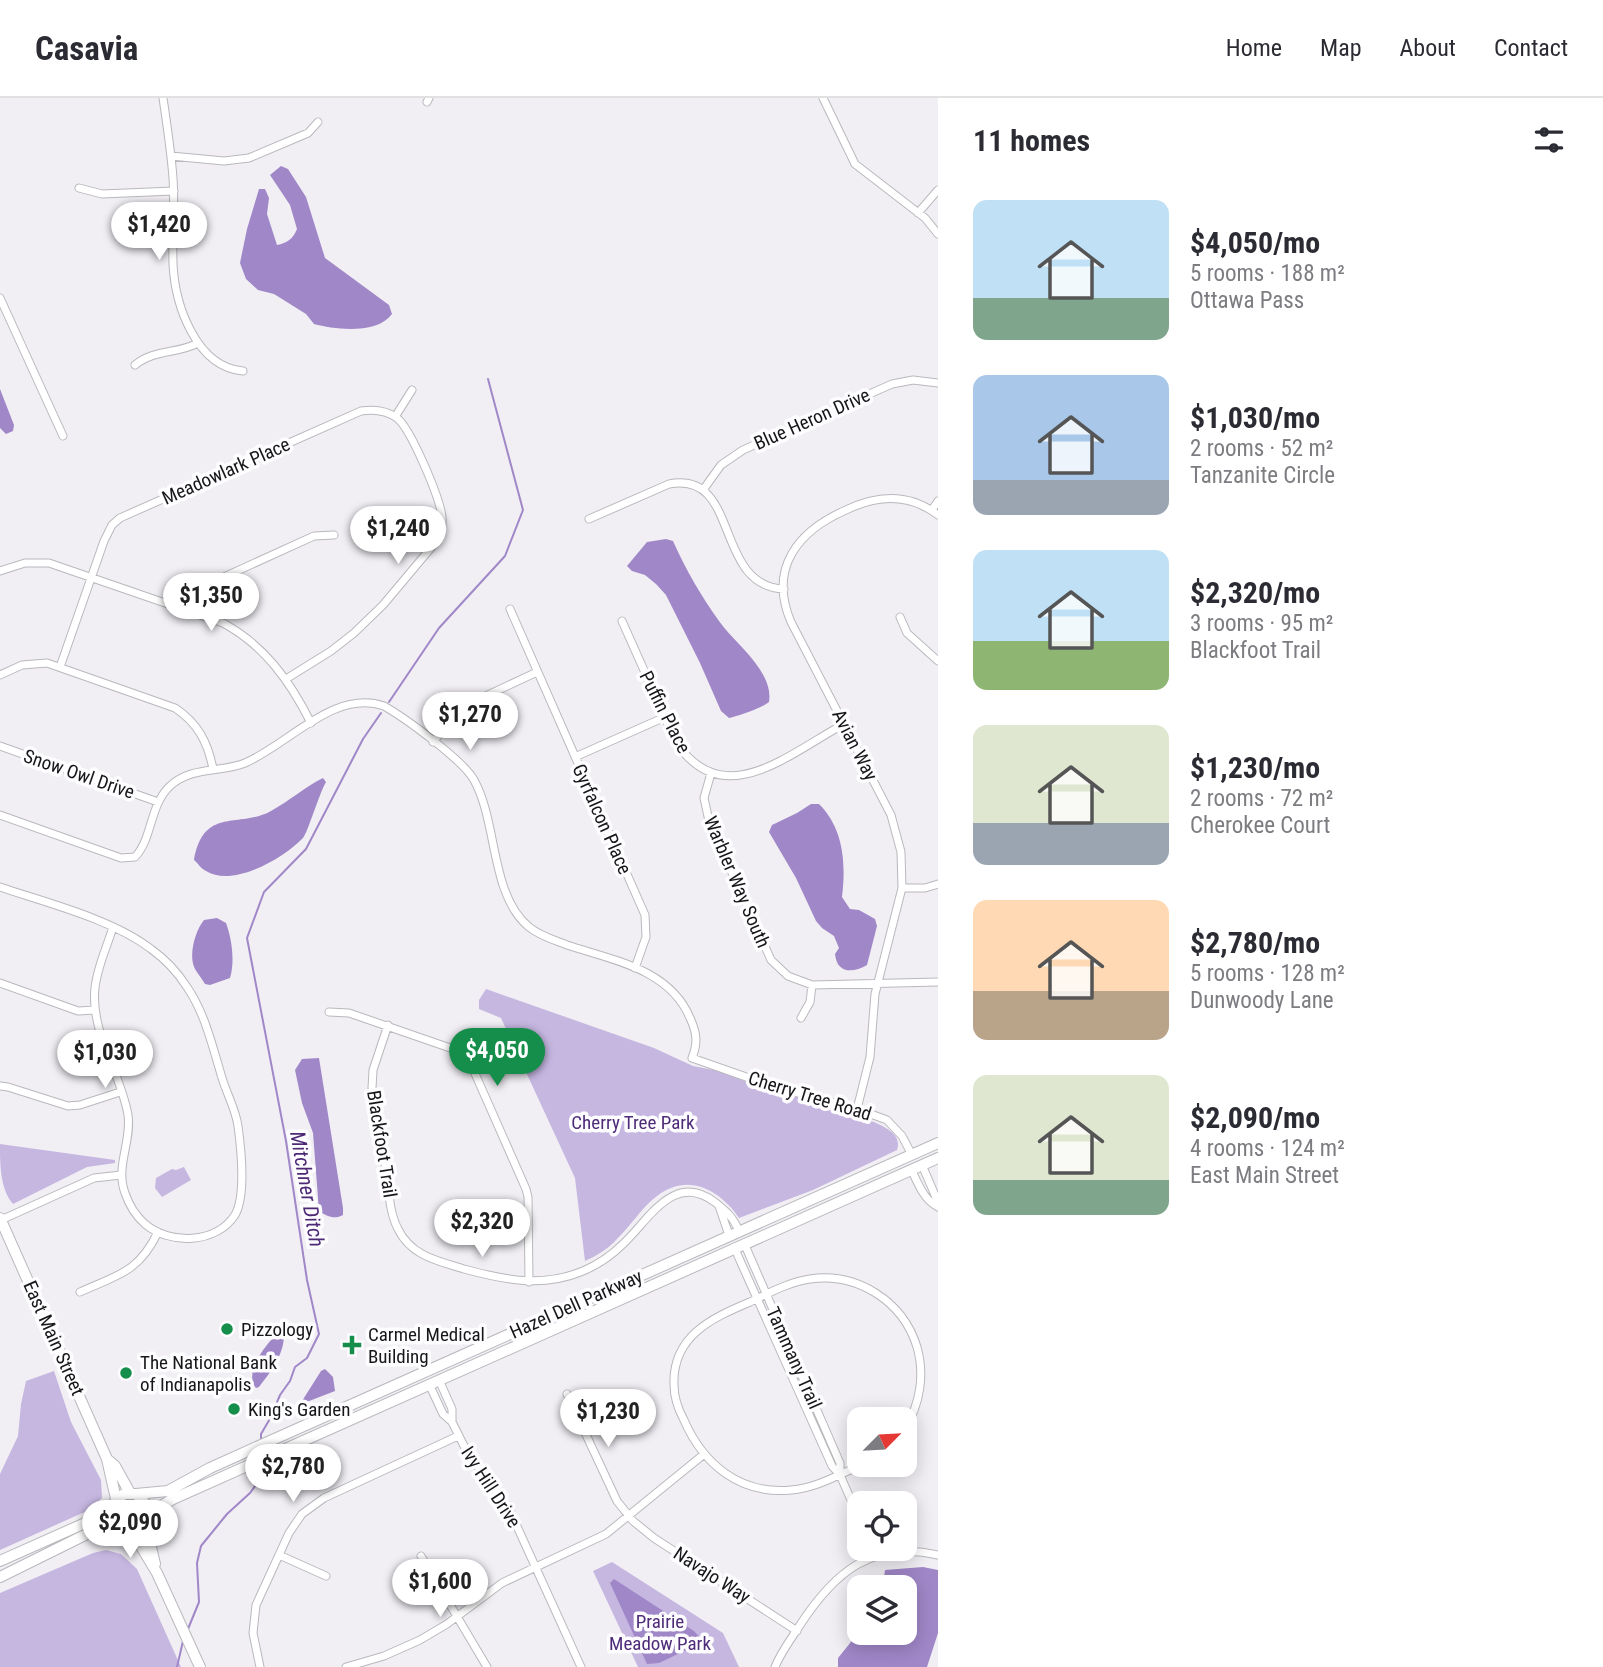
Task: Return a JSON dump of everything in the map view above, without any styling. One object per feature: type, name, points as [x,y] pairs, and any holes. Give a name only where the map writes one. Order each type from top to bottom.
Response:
[{"type":"main road","name":"Hazel Dell Parkway","points":[[133,1493],[168,1491],[252,1449],[938,1143]]},
{"type":"main road","name":"Hazel Dell Parkway","points":[[146,1520],[164,1504],[271,1455],[938,1158]]},
{"type":"main road","name":"East Main Street","points":[[0,1219],[107,1459],[114,1503]]},
{"type":"main road","name":"East Main Street","points":[[107,1459],[115,1466],[133,1493]]},
{"type":"main road","points":[[0,1561],[92,1520],[133,1493],[142,1497],[147,1505],[146,1520],[157,1573]]},
{"type":"main road","points":[[114,1503],[113,1518],[127,1529],[157,1573],[200,1667]]},
{"type":"main road","points":[[0,1577],[93,1531],[139,1527],[146,1520]]},
{"type":"street","points":[[163,98],[174,191],[174,277],[183,311],[198,343],[219,365],[226,369],[243,371]]},
{"type":"street","points":[[823,98],[855,164],[918,213],[938,234]]},
{"type":"street","points":[[171,156],[224,161],[249,158],[308,133],[318,122]]},
{"type":"street","points":[[79,188],[102,194],[174,191]]},
{"type":"street","points":[[918,213],[938,190]]},
{"type":"street","points":[[0,298],[63,436]]},
{"type":"street","points":[[135,366],[151,355],[188,348],[198,343]]},
{"type":"street","name":"Blue Heron Drive","points":[[703,490],[721,465],[743,450],[892,384],[913,380],[938,383]]},
{"type":"street","points":[[286,680],[339,646],[375,614],[440,535],[442,520],[439,505],[410,432],[395,417],[412,390]]},
{"type":"street","name":"Meadowlark Place","points":[[60,667],[90,577],[112,525],[128,514],[361,411],[376,410],[395,417]]},
{"type":"street","points":[[589,519],[669,484],[689,484],[703,490],[717,506],[748,574],[764,586],[784,589]]},
{"type":"street","name":"Avian Way","points":[[857,1109],[870,1057],[877,983],[902,888],[901,852],[894,824],[791,622],[784,589],[787,567],[793,551],[806,534],[824,520],[857,504],[884,498],[907,500],[935,512]]},
{"type":"street","points":[[935,512],[938,501]]},
{"type":"street","points":[[203,615],[214,587],[226,576],[314,536],[334,535]]},
{"type":"street","points":[[0,571],[37,562],[69,568],[223,623],[247,637],[273,662],[311,723]]},
{"type":"street","name":"Gyrfalcon Place","points":[[510,609],[647,921],[646,937],[635,968]]},
{"type":"street","points":[[900,617],[907,633],[938,661]]},
{"type":"street","name":"Puffin Place","points":[[622,621],[685,756],[711,773]]},
{"type":"street","points":[[0,675],[34,663],[47,663],[163,704],[183,713],[197,727],[206,742],[213,769]]},
{"type":"street","points":[[433,742],[462,707],[537,672]]},
{"type":"street","points":[[0,815],[121,858],[135,858],[141,849],[158,802],[165,791],[178,780],[187,775],[245,763],[344,705],[370,703],[384,706],[457,759],[475,781],[483,800],[506,890],[513,908],[523,921],[546,937],[635,968]]},
{"type":"street","points":[[575,757],[665,717]]},
{"type":"street","points":[[711,773],[739,777],[754,774],[844,724]]},
{"type":"street","name":"Snow Owl Drive","points":[[0,746],[158,802]]},
{"type":"street","name":"Warbler Way South","points":[[711,773],[705,798],[709,821],[765,949],[779,969],[797,981],[812,985],[938,982]]},
{"type":"street","points":[[902,888],[925,888],[938,884]]},
{"type":"street","points":[[0,887],[113,927],[137,939],[153,950],[188,988],[205,1024],[238,1125],[241,1198],[234,1216],[221,1229],[199,1238],[182,1238],[158,1232],[137,1216],[126,1196],[121,1175],[128,1123],[95,1010],[97,976],[113,927]]},
{"type":"street","name":"Cherry Tree Road","points":[[635,968],[657,978],[682,1002],[697,1038],[692,1058],[769,1085],[887,1120],[897,1127],[912,1155]]},
{"type":"street","points":[[0,983],[78,1010],[95,1010]]},
{"type":"street","points":[[801,1018],[810,1002],[812,985]]},
{"type":"street","points":[[329,1012],[349,1013],[388,1026],[454,1050],[467,1060],[528,1197],[529,1282]]},
{"type":"street","name":"Blackfoot Trail","points":[[388,1026],[371,1079],[392,1210],[398,1229],[409,1245],[426,1257],[495,1278],[529,1282],[566,1276],[595,1265],[623,1244],[660,1203],[675,1195],[698,1194],[711,1199],[727,1210],[734,1233]]},
{"type":"street","points":[[0,1086],[68,1106],[80,1105],[120,1092]]},
{"type":"street","points":[[917,1167],[938,1204]]},
{"type":"street","points":[[917,1167],[924,1194],[930,1203],[938,1204]]},
{"type":"street","points":[[0,1219],[94,1178],[121,1175]]},
{"type":"street","points":[[80,1292],[131,1269],[142,1259],[158,1232]]},
{"type":"street","name":"Tammany Trail","points":[[739,1245],[840,1463],[839,1475],[847,1492]]},
{"type":"street","points":[[847,1471],[802,1489],[768,1490],[733,1479],[718,1469],[703,1455],[690,1435],[677,1404],[673,1381],[677,1361],[686,1342],[701,1326],[761,1297],[805,1280],[836,1279],[869,1289],[894,1307],[914,1338],[920,1363],[915,1407]]},
{"type":"street","name":"Ivy Hill Drive","points":[[434,1382],[443,1414],[452,1422],[467,1452],[506,1504],[581,1667]]},
{"type":"street","name":"Navajo Way","points":[[567,1394],[610,1488],[629,1517],[654,1538],[797,1630]]},
{"type":"street","points":[[260,1667],[253,1633],[255,1613],[295,1523],[314,1504],[458,1436]]},
{"type":"street","points":[[346,1667],[401,1649],[434,1633],[498,1586],[603,1536],[703,1455]]},
{"type":"street","points":[[917,1552],[938,1555]]},
{"type":"street","points":[[279,1555],[326,1576]]},
{"type":"street","points":[[421,1556],[486,1667]]},
{"type":"street","points":[[775,1667],[829,1585],[862,1561]]},
{"type":"green space","name":"Cherry Tree Park","points":[[486,989],[654,1048],[693,1066],[724,1072],[874,1122],[895,1136],[897,1150],[813,1190],[739,1218],[723,1199],[713,1192],[692,1185],[680,1185],[657,1196],[609,1246],[585,1261],[575,1178],[501,1018],[479,1009],[479,1000]]},
{"type":"green space","points":[[0,1144],[115,1160],[115,1163],[87,1167],[13,1204],[3,1184]]},
{"type":"green space","points":[[184,1167],[191,1180],[162,1197],[155,1188],[156,1178],[172,1169]]},
{"type":"green space","points":[[54,1371],[71,1422],[101,1480],[102,1498],[89,1510],[0,1550],[0,1474],[18,1436],[26,1381]]},
{"type":"green space","points":[[106,1550],[121,1554],[137,1569],[181,1667],[0,1667],[0,1593],[93,1553]]},
{"type":"green space","name":"Prairie Meadow Park","points":[[612,1562],[723,1633],[739,1667],[638,1667],[593,1571]]},
{"type":"shaded area","points":[[281,166],[288,169],[306,197],[325,258],[389,305],[392,314],[386,320],[367,328],[356,329],[314,324],[306,314],[274,294],[258,290],[246,279],[240,263],[259,189],[265,189],[269,198],[267,214],[277,245],[289,240],[297,229],[290,205],[270,175]]},
{"type":"shaded area","points":[[0,389],[14,425],[13,431],[6,434],[0,428]]},
{"type":"shaded area","points":[[666,539],[673,541],[694,582],[719,621],[760,669],[769,691],[769,702],[766,704],[729,718],[721,711],[666,595],[645,575],[632,571],[627,566],[647,542]]},
{"type":"shaded area","points":[[323,778],[326,782],[303,838],[284,854],[258,868],[230,876],[206,871],[194,860],[199,843],[214,826],[271,811]]},
{"type":"shaded area","points":[[811,804],[819,804],[834,824],[838,836],[844,872],[842,897],[850,909],[859,910],[875,919],[877,926],[867,965],[856,969],[846,970],[836,961],[835,954],[839,948],[834,936],[816,921],[796,878],[769,832],[772,825]]},
{"type":"shaded area","points":[[217,918],[226,923],[228,929],[232,965],[230,978],[210,985],[205,984],[195,969],[192,951],[195,937],[204,920]]},
{"type":"shaded area","points":[[319,1058],[343,1208],[343,1215],[337,1217],[319,1211],[313,1133],[302,1103],[295,1070],[302,1059]]},
{"type":"shaded area","points":[[274,1337],[284,1337],[279,1357],[256,1388],[252,1376],[256,1361]]},
{"type":"shaded area","points":[[325,1369],[333,1377],[335,1391],[304,1403],[302,1401]]},
{"type":"shaded area","points":[[923,1567],[938,1570],[938,1633],[927,1667],[838,1667],[838,1658],[848,1645],[917,1645],[917,1575],[884,1575],[885,1570]]},
{"type":"shaded area","points":[[614,1579],[694,1631],[702,1640],[701,1643],[659,1663],[647,1664],[610,1583]]},
{"type":"waterway","name":"Mitchner Ditch","points":[[389,702],[439,628],[505,556],[523,510],[488,379]]},
{"type":"waterway","name":"Mitchner Ditch","points":[[261,1440],[261,1434],[295,1367],[307,1358],[319,1334],[307,1280],[286,1141],[247,938],[264,892],[306,849],[363,739],[381,713]]},
{"type":"waterway","name":"Mitchner Ditch","points":[[188,1629],[199,1602],[197,1563],[201,1546],[227,1514],[250,1493],[264,1474],[265,1463]]},
{"type":"waterway","name":"Mitchner Ditch","points":[[177,1667],[183,1641]]},
{"type":"place","name":"Pizzology","points":[[227,1329]]},
{"type":"place","name":"Carmel Medical Building","points":[[352,1345]]},
{"type":"place","name":"The National Bank of Indianapolis","points":[[126,1373]]},
{"type":"place","name":"King's Garden","points":[[234,1409]]}]
